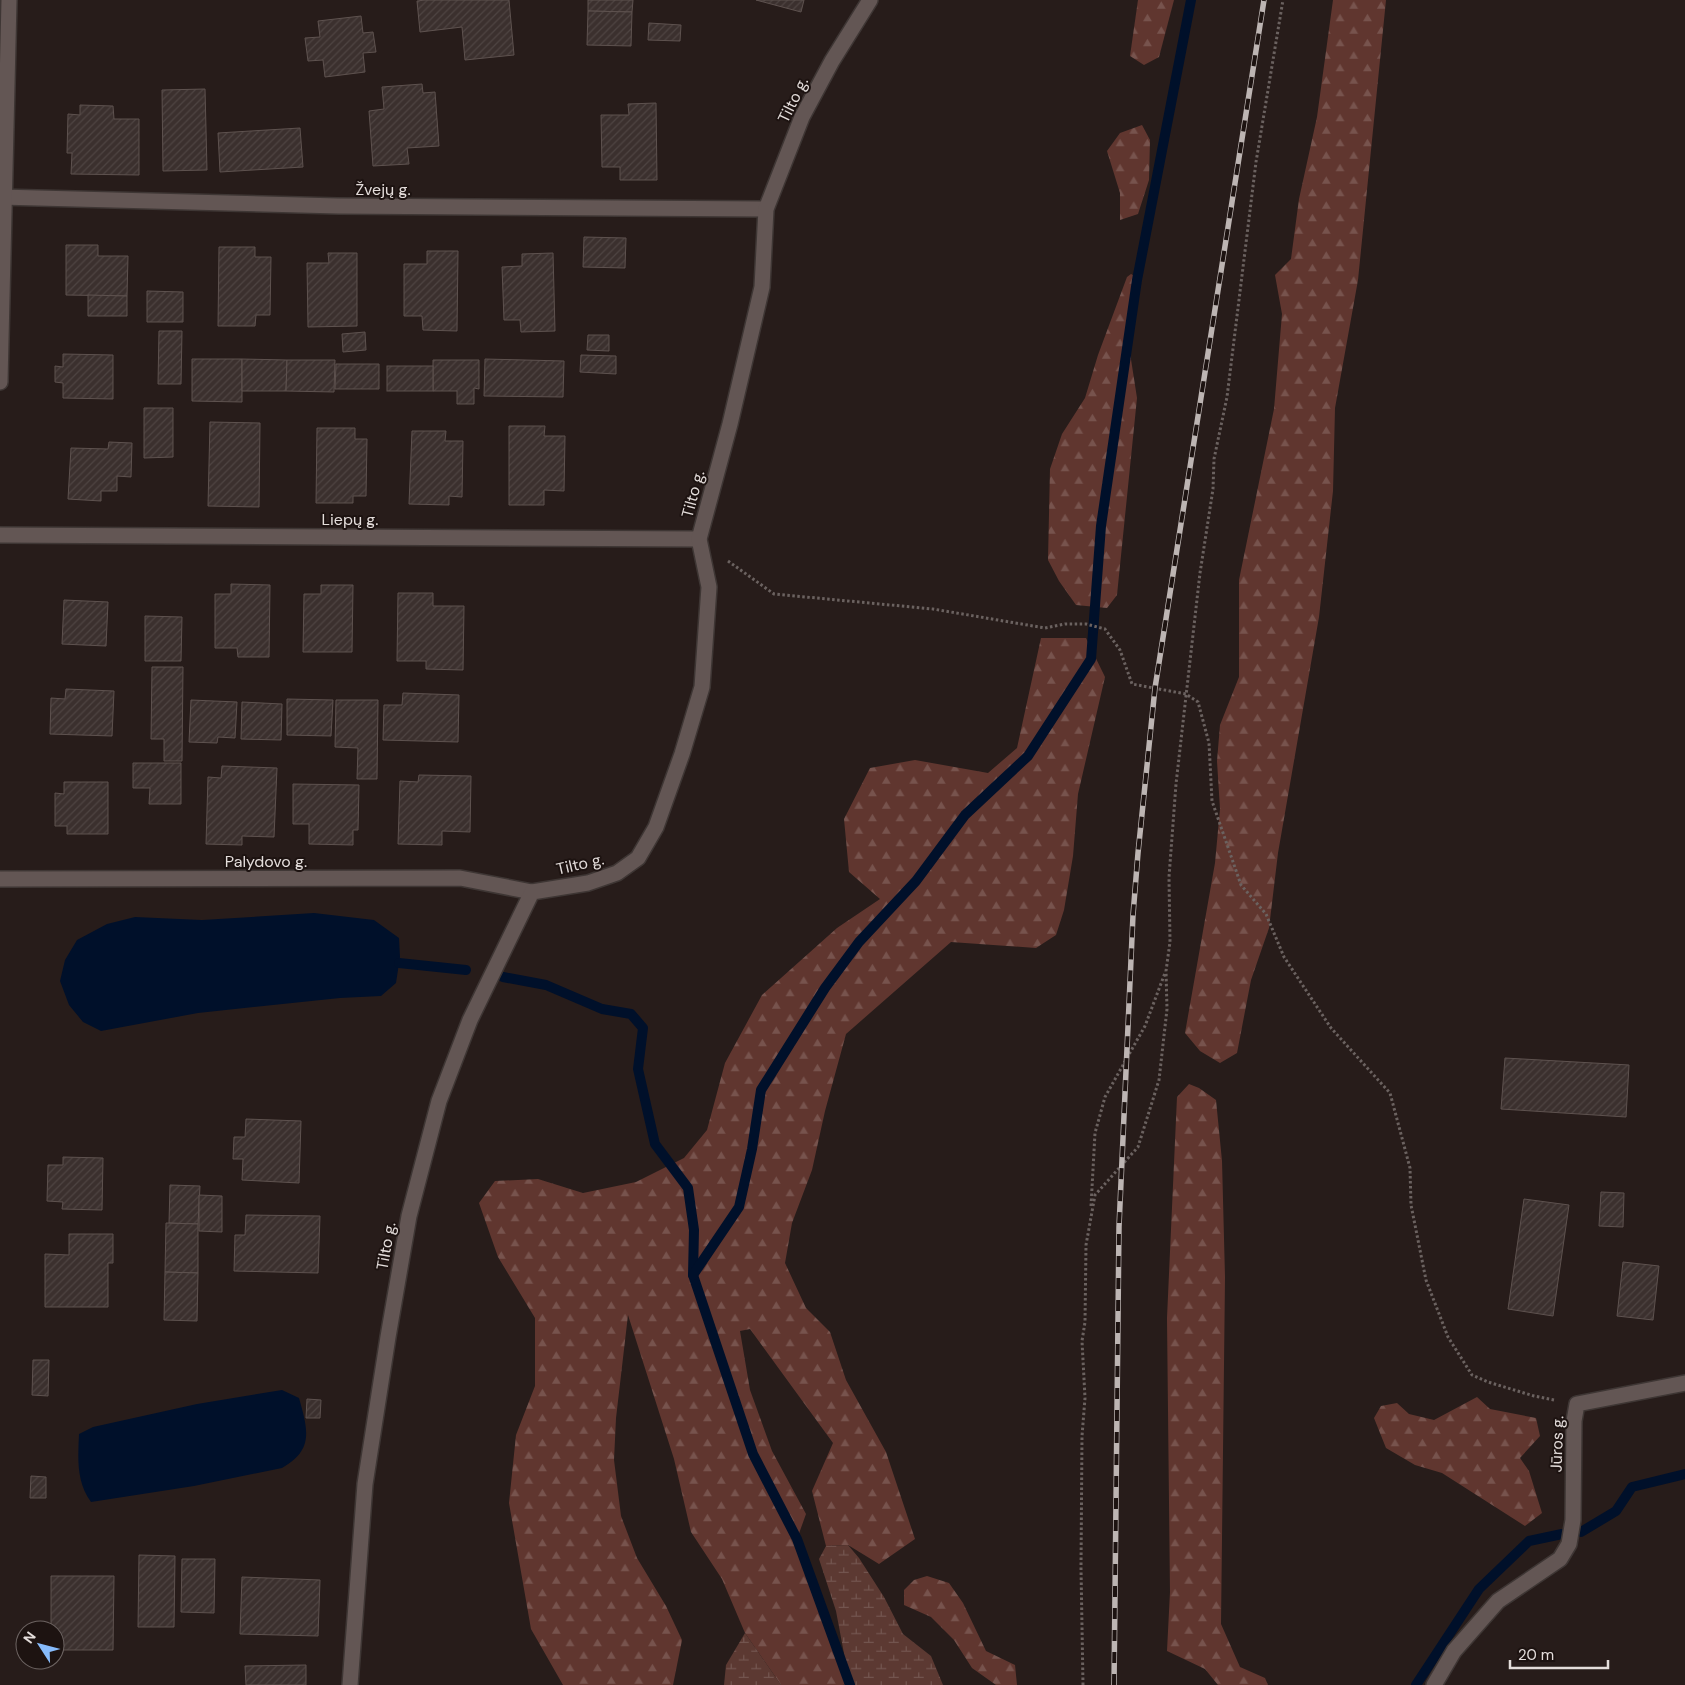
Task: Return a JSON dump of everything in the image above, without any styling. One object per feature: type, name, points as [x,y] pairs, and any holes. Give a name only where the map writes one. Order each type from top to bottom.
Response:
[{"type":"street","points":[[0,382],[2,197],[9,0]]},
{"type":"street","name":"Tilto g.","points":[[350,1685],[366,1484],[388,1337],[409,1216],[442,1092],[470,1020],[532,892],[588,883],[617,873],[638,858],[656,827],[682,754],[702,687],[709,587],[699,539],[730,424],[762,287],[766,209],[802,117],[832,61],[870,0]]},
{"type":"street","name":"Žvejų g.","points":[[2,197],[338,206],[766,209]]},
{"type":"street","name":"Liepų g.","points":[[0,535],[699,539]]},
{"type":"street","name":"Palydovo g.","points":[[0,879],[460,878],[532,892]]},
{"type":"street","name":"Jūros g.","points":[[1434,1685],[1454,1652],[1498,1601],[1560,1559],[1569,1544],[1574,1520],[1574,1421],[1577,1404],[1685,1383]]},
{"type":"path","points":[[1090,1217],[1095,1195],[1138,1147],[1160,1080],[1167,1009],[1166,971],[1170,942],[1169,877],[1176,784],[1186,694],[1200,574],[1214,489],[1214,459],[1227,397],[1256,162],[1282,0]]},
{"type":"path","points":[[699,539],[774,594],[934,609],[1045,628],[1065,624],[1086,624],[1105,629],[1120,650],[1132,684],[1186,694],[1198,702],[1209,743],[1212,801],[1241,885],[1266,914],[1284,957],[1331,1028],[1390,1093],[1410,1168],[1411,1205],[1426,1280],[1448,1337],[1472,1375],[1534,1396],[1577,1404]]},
{"type":"path","points":[[1083,1685],[1081,1568],[1082,1436],[1085,1398],[1082,1341],[1085,1322],[1086,1246],[1090,1217],[1095,1133],[1104,1097],[1145,1026],[1166,971]]},
{"type":"green space","points":[[1138,0],[1174,0],[1159,57],[1144,65],[1130,56]]},
{"type":"green space","points":[[1333,0],[1386,0],[1358,280],[1335,408],[1333,491],[1319,617],[1278,853],[1269,928],[1251,980],[1237,1053],[1220,1063],[1200,1051],[1185,1033],[1215,863],[1220,809],[1217,761],[1220,725],[1239,677],[1239,580],[1274,409],[1282,314],[1275,275],[1291,259],[1299,199],[1317,117]]},
{"type":"green space","points":[[1142,125],[1150,140],[1149,180],[1138,214],[1120,220],[1120,193],[1107,151],[1120,133]]},
{"type":"green space","points":[[1131,274],[1140,279],[1130,353],[1137,398],[1117,595],[1107,608],[1076,605],[1059,581],[1048,560],[1050,469],[1062,434],[1085,398],[1098,355],[1127,277]]},
{"type":"green space","points":[[1041,638],[1086,638],[1105,677],[1078,794],[1073,856],[1064,910],[1056,935],[1036,948],[951,942],[846,1034],[825,1111],[812,1170],[792,1223],[785,1263],[806,1308],[830,1332],[846,1380],[886,1452],[915,1539],[879,1564],[848,1545],[826,1546],[812,1491],[833,1443],[750,1329],[740,1331],[750,1390],[772,1451],[806,1514],[797,1539],[849,1680],[843,1685],[781,1685],[745,1633],[722,1579],[691,1532],[674,1459],[628,1315],[616,1418],[614,1460],[621,1516],[637,1558],[666,1606],[682,1640],[673,1685],[563,1685],[531,1629],[509,1503],[516,1435],[535,1386],[535,1318],[498,1257],[479,1203],[495,1181],[538,1179],[583,1193],[636,1182],[684,1158],[707,1130],[725,1063],[762,995],[837,928],[880,899],[849,872],[844,819],[870,768],[915,760],[988,773],[1017,748]]},
{"type":"green space","points":[[1189,1084],[1199,1088],[1216,1100],[1222,1161],[1225,1277],[1221,1624],[1240,1667],[1265,1678],[1268,1685],[1218,1685],[1205,1669],[1167,1651],[1170,1592],[1167,1318],[1177,1097]]},
{"type":"green space","points":[[1477,1397],[1490,1409],[1536,1418],[1540,1436],[1520,1458],[1529,1471],[1542,1513],[1525,1526],[1442,1473],[1415,1465],[1386,1448],[1374,1418],[1381,1406],[1397,1403],[1409,1414],[1434,1420]]},
{"type":"green space","points":[[848,1545],[859,1558],[884,1597],[903,1634],[931,1656],[943,1685],[843,1685],[849,1680],[836,1611],[819,1559],[826,1546]]},
{"type":"green space","points":[[927,1576],[949,1583],[963,1603],[986,1651],[1015,1665],[1017,1685],[996,1685],[972,1668],[954,1640],[931,1617],[904,1605],[904,1590],[914,1580]]},
{"type":"green space","points":[[745,1633],[781,1685],[724,1685],[726,1665]]},
{"type":"water","points":[[314,913],[374,920],[399,938],[400,957],[396,983],[381,996],[340,998],[198,1013],[101,1031],[83,1022],[69,1005],[60,981],[65,960],[77,940],[107,924],[135,917],[202,920]]},
{"type":"water","points":[[282,1390],[299,1398],[305,1420],[306,1438],[299,1454],[282,1468],[194,1486],[91,1502],[86,1494],[79,1470],[79,1434],[93,1427],[197,1404]]},
{"type":"building","points":[[509,0],[514,55],[465,60],[462,27],[420,32],[417,1]]},
{"type":"building","points":[[588,0],[633,0],[632,12],[588,11]]},
{"type":"building","points":[[756,0],[804,0],[801,12]]},
{"type":"building","points":[[588,11],[632,12],[631,46],[587,45]]},
{"type":"building","points":[[361,16],[363,33],[373,32],[376,52],[363,53],[365,72],[325,77],[323,60],[308,61],[305,38],[320,37],[318,21]]},
{"type":"building","points":[[649,23],[681,25],[680,41],[648,40]]},
{"type":"building","points":[[422,84],[423,93],[435,92],[439,146],[407,148],[409,164],[373,166],[369,111],[384,109],[382,87]]},
{"type":"building","points":[[205,89],[207,170],[163,171],[162,90]]},
{"type":"building","points":[[656,103],[657,180],[620,180],[620,167],[602,167],[601,115],[629,115],[628,104]]},
{"type":"building","points":[[80,105],[113,106],[114,119],[139,119],[139,175],[71,174],[72,153],[67,153],[68,114],[80,115]]},
{"type":"building","points":[[300,128],[303,167],[220,172],[218,133]]},
{"type":"building","points":[[584,237],[626,238],[625,268],[583,267]]},
{"type":"building","points":[[66,245],[98,245],[98,256],[128,256],[127,296],[66,295]]},
{"type":"building","points":[[219,247],[255,247],[255,257],[271,257],[270,315],[256,315],[255,326],[218,326]]},
{"type":"building","points":[[427,251],[458,251],[457,331],[423,330],[422,316],[404,316],[404,264],[427,264]]},
{"type":"building","points":[[328,253],[357,253],[357,326],[308,327],[307,263],[329,263]]},
{"type":"building","points":[[553,253],[555,331],[521,332],[520,320],[504,320],[502,267],[522,266],[522,254]]},
{"type":"building","points":[[147,291],[183,292],[183,322],[147,322]]},
{"type":"building","points":[[88,295],[127,296],[127,316],[88,316]]},
{"type":"building","points":[[159,331],[182,331],[181,384],[158,384]]},
{"type":"building","points":[[365,332],[366,350],[343,352],[342,334]]},
{"type":"building","points":[[588,335],[609,335],[609,351],[587,350]]},
{"type":"building","points":[[63,354],[113,355],[113,399],[63,398],[63,383],[55,382],[55,366],[63,367]]},
{"type":"building","points":[[581,355],[616,356],[616,374],[580,372]]},
{"type":"building","points":[[192,359],[242,359],[242,402],[192,401]]},
{"type":"building","points":[[242,359],[287,360],[286,391],[242,391]]},
{"type":"building","points":[[485,359],[564,361],[563,397],[484,396]]},
{"type":"building","points":[[287,360],[335,360],[334,392],[286,391]]},
{"type":"building","points":[[433,360],[479,360],[479,389],[474,388],[474,404],[457,404],[457,391],[433,391]]},
{"type":"building","points":[[336,364],[379,364],[379,389],[335,389]]},
{"type":"building","points":[[387,366],[433,366],[433,391],[387,391]]},
{"type":"building","points":[[144,408],[173,408],[173,457],[144,458]]},
{"type":"building","points":[[210,422],[260,423],[259,507],[208,506]]},
{"type":"building","points":[[509,426],[545,426],[544,436],[565,436],[564,491],[544,490],[544,505],[509,505]]},
{"type":"building","points":[[317,428],[355,428],[355,439],[367,439],[366,496],[353,496],[353,503],[316,503]]},
{"type":"building","points":[[412,431],[446,431],[445,441],[463,441],[462,497],[449,496],[449,505],[409,504]]},
{"type":"building","points":[[109,442],[132,443],[131,477],[117,476],[117,491],[101,491],[101,501],[68,499],[71,448],[108,449]]},
{"type":"building","points":[[231,584],[270,585],[269,657],[238,657],[237,648],[215,648],[215,594],[231,594]]},
{"type":"building","points":[[321,585],[353,585],[352,652],[303,652],[304,594],[321,594]]},
{"type":"building","points":[[398,593],[433,593],[433,606],[464,606],[463,670],[426,669],[426,661],[397,661]]},
{"type":"building","points":[[64,600],[108,602],[106,646],[62,644]]},
{"type":"building","points":[[145,616],[182,617],[181,661],[145,661]]},
{"type":"building","points":[[152,667],[183,667],[182,761],[164,761],[164,739],[151,739]]},
{"type":"building","points":[[66,689],[114,691],[112,736],[50,734],[51,698],[65,699]]},
{"type":"building","points":[[403,693],[459,695],[458,742],[383,740],[384,705],[402,705]]},
{"type":"building","points":[[287,699],[333,700],[331,736],[287,735]]},
{"type":"building","points":[[191,700],[237,702],[235,738],[218,737],[217,743],[189,742]]},
{"type":"building","points":[[336,700],[378,700],[377,779],[357,779],[358,748],[335,747]]},
{"type":"building","points":[[242,702],[282,704],[281,740],[241,739]]},
{"type":"building","points":[[133,763],[181,763],[181,804],[149,804],[150,788],[133,788]]},
{"type":"building","points":[[222,766],[277,768],[274,837],[242,836],[242,845],[206,844],[208,777],[221,778]]},
{"type":"building","points":[[419,775],[471,776],[470,832],[442,831],[442,845],[398,844],[400,781],[418,782]]},
{"type":"building","points":[[64,782],[108,782],[108,834],[67,834],[67,826],[55,826],[55,793],[64,794]]},
{"type":"building","points":[[293,784],[359,785],[358,830],[353,830],[353,845],[309,844],[309,824],[293,824]]},
{"type":"building","points":[[1505,1058],[1629,1065],[1626,1117],[1501,1109]]},
{"type":"building","points":[[246,1119],[301,1121],[299,1183],[242,1180],[243,1159],[233,1159],[234,1137],[245,1137]]},
{"type":"building","points":[[63,1157],[103,1158],[102,1210],[62,1209],[63,1202],[47,1201],[48,1165],[63,1165]]},
{"type":"building","points":[[170,1185],[200,1186],[198,1224],[169,1223]]},
{"type":"building","points":[[1601,1192],[1624,1193],[1623,1227],[1599,1226]]},
{"type":"building","points":[[199,1195],[222,1196],[222,1232],[199,1231]]},
{"type":"building","points":[[1524,1199],[1569,1205],[1553,1316],[1508,1309]]},
{"type":"building","points":[[246,1215],[320,1216],[318,1273],[234,1271],[235,1235],[245,1235]]},
{"type":"building","points":[[166,1223],[198,1224],[198,1273],[165,1272]]},
{"type":"building","points":[[69,1234],[113,1234],[113,1263],[108,1263],[108,1307],[45,1307],[45,1254],[69,1255]]},
{"type":"building","points":[[1623,1262],[1659,1266],[1653,1320],[1617,1316]]},
{"type":"building","points":[[165,1272],[198,1273],[197,1321],[164,1320]]},
{"type":"building","points":[[33,1360],[49,1360],[48,1396],[32,1395]]},
{"type":"building","points":[[307,1399],[321,1400],[320,1418],[306,1418]]},
{"type":"building","points":[[31,1476],[46,1477],[46,1498],[30,1498]]},
{"type":"building","points":[[139,1555],[175,1556],[174,1627],[138,1627]]},
{"type":"building","points":[[182,1559],[215,1559],[214,1613],[181,1612]]},
{"type":"building","points":[[51,1576],[114,1576],[113,1650],[65,1650],[65,1620],[51,1620]]},
{"type":"building","points":[[242,1577],[320,1580],[318,1636],[240,1634]]},
{"type":"building","points":[[306,1665],[306,1685],[246,1685],[245,1666]]},
{"type":"waterway","points":[[693,1275],[739,1207],[752,1149],[761,1090],[825,988],[859,942],[916,881],[965,815],[1028,756],[1091,659],[1101,526],[1137,280],[1191,0]]},
{"type":"waterway","points":[[399,963],[466,970]]},
{"type":"waterway","points":[[503,977],[546,985],[602,1009],[631,1014],[643,1028],[638,1069],[655,1144],[688,1188],[694,1230],[693,1275],[753,1454],[797,1539],[850,1685]]},
{"type":"waterway","points":[[1581,1532],[1616,1511],[1632,1487],[1685,1474]]},
{"type":"waterway","points":[[1416,1685],[1479,1589],[1529,1541],[1562,1534]]},
{"type":"railway","points":[[1114,1685],[1119,1227],[1133,915],[1138,853],[1155,688],[1264,0]]}]
